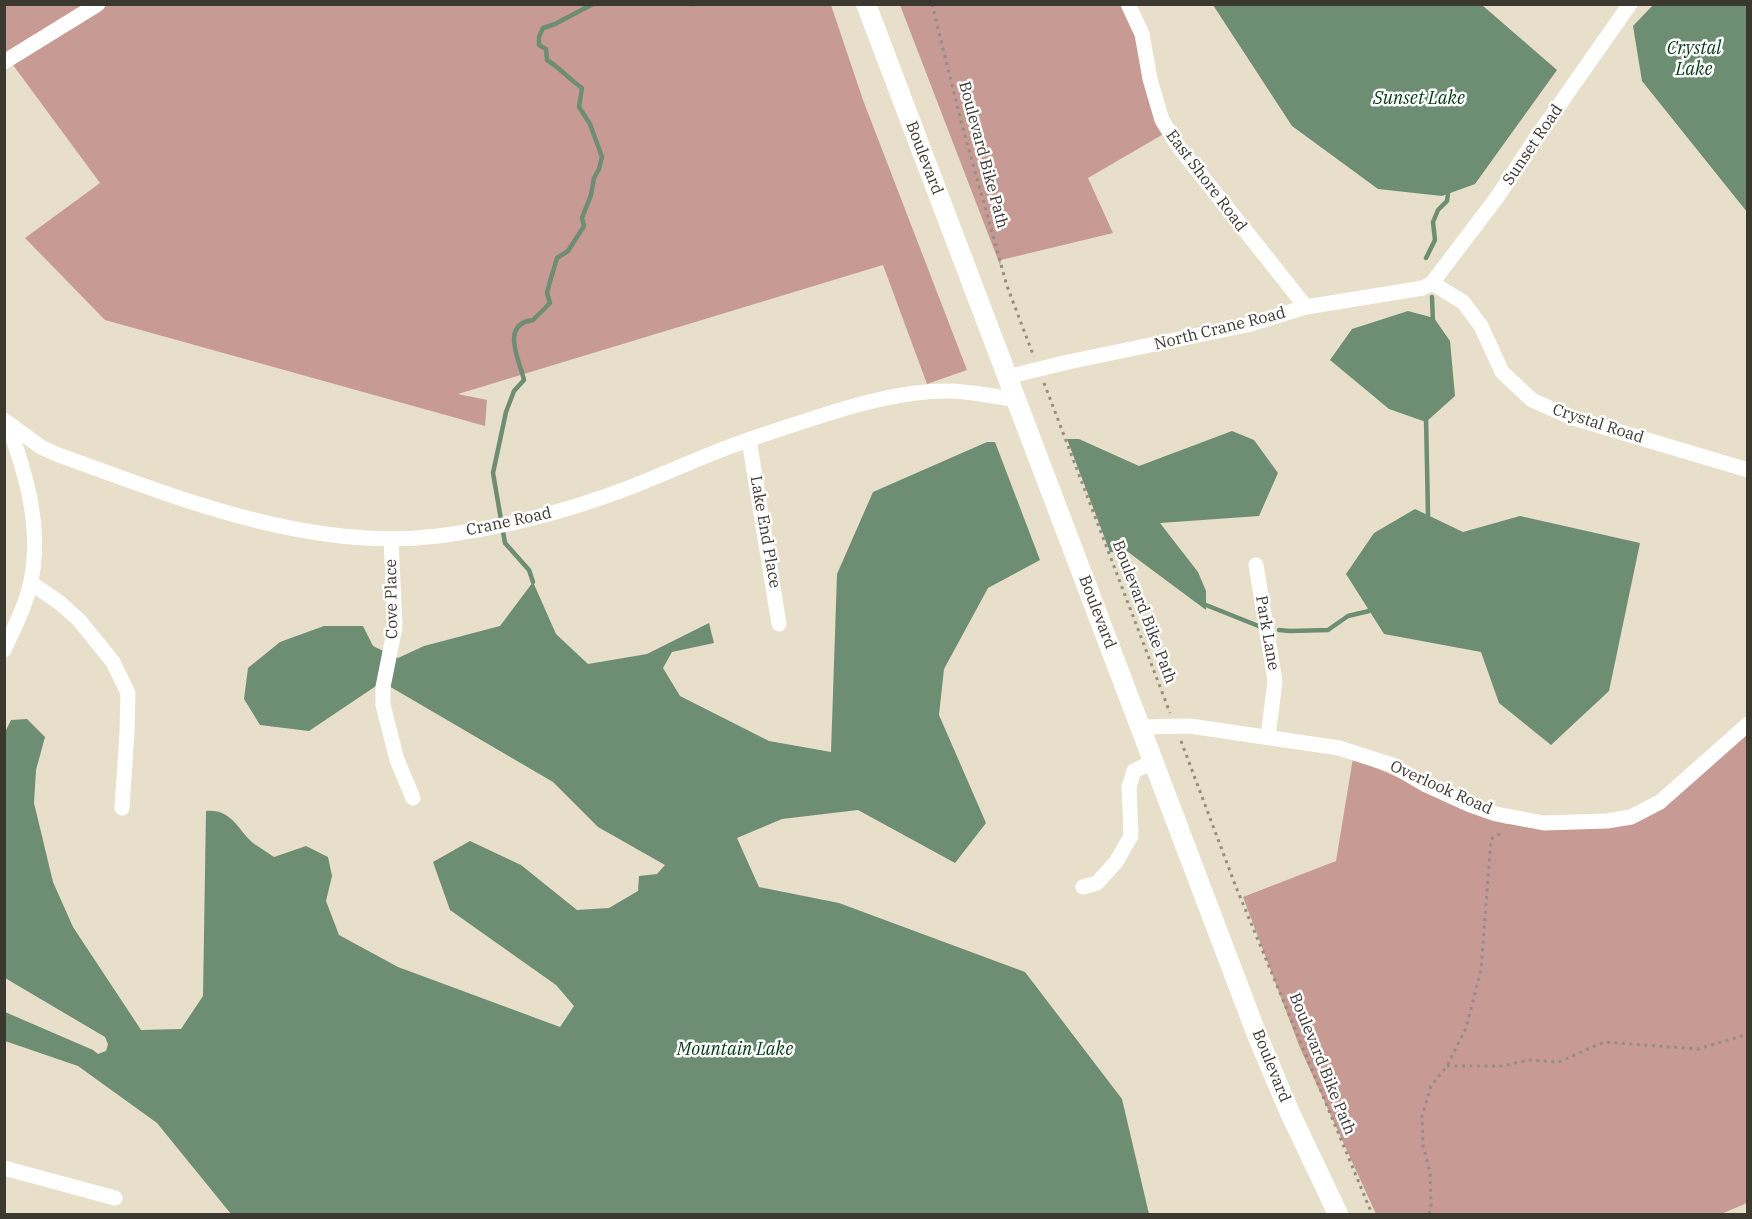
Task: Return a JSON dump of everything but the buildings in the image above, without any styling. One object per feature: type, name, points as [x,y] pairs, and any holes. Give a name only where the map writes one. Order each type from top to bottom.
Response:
[{"type":"main road","name":"Boulevard","points":[[866,4],[1257,1035],[1290,1113],[1338,1215]]},
{"type":"street","points":[[4,62],[98,4]]},
{"type":"street","name":"East Shore Road","points":[[1128,4],[1142,34],[1150,79],[1162,120],[1178,146],[1306,307]]},
{"type":"street","name":"Sunset Road","points":[[1432,283],[1498,196],[1630,4]]},
{"type":"street","name":"North Crane Road","points":[[1007,377],[1247,325],[1306,307],[1423,288],[1432,283]]},
{"type":"street","name":"Crystal Road","points":[[1432,283],[1463,302],[1481,326],[1502,372],[1532,400],[1570,417],[1748,470]]},
{"type":"street","name":"Crane Road","points":[[6,421],[41,447],[56,454],[232,513],[266,522],[354,537],[391,538],[437,536],[552,513],[622,490],[749,440],[830,413],[889,397],[951,391],[987,394],[1016,400]]},
{"type":"street","points":[[4,650],[31,583],[35,555],[34,524],[24,467],[6,421]]},
{"type":"street","name":"Lake End Place","points":[[749,440],[779,624]]},
{"type":"street","name":"Cove Place","points":[[391,538],[394,636],[383,687],[383,705],[390,736],[413,798]]},
{"type":"street","name":"Park Lane","points":[[1256,565],[1275,681],[1268,737]]},
{"type":"street","points":[[31,583],[60,603],[79,620],[113,662],[128,693],[128,732],[122,808]]},
{"type":"street","name":"Overlook Road","points":[[1140,727],[1190,726],[1339,748],[1392,765],[1426,785],[1470,805],[1496,814],[1544,823],[1607,821],[1632,817],[1660,802],[1748,724]]},
{"type":"street","points":[[1083,887],[1097,883],[1116,862],[1131,836],[1129,788],[1134,771],[1154,761]]},
{"type":"street","points":[[4,1168],[115,1198]]},
{"type":"path","name":"Boulevard Bike Path","points":[[932,4],[961,121],[1007,286],[1236,886],[1372,1215]]},
{"type":"path","points":[[1429,1215],[1431,1207],[1430,1172],[1423,1146],[1422,1116],[1431,1086],[1447,1066],[1466,1028],[1482,970],[1491,839],[1508,829]]},
{"type":"path","points":[[1447,1066],[1503,1066],[1528,1060],[1559,1062],[1604,1042],[1698,1049],[1748,1034]]},
{"type":"shaded area","points":[[4,5],[831,5],[863,100],[967,370],[927,384],[883,265],[458,394],[487,400],[485,426],[105,320],[25,238],[100,183],[13,65],[5,70]]},
{"type":"shaded area","points":[[900,5],[1124,5],[1134,20],[1167,132],[1088,178],[1113,233],[1001,260],[1000,265]]},
{"type":"shaded area","points":[[1747,724],[1747,1203],[1721,1214],[1376,1214],[1300,1048],[1243,897],[1336,861],[1353,758],[1506,824],[1646,816]]},
{"type":"water","name":"Sunset Lake","points":[[1213,5],[1482,5],[1557,70],[1475,184],[1442,196],[1378,189],[1292,126]]},
{"type":"water","name":"Crystal Lake","points":[[1653,5],[1747,5],[1747,212],[1642,81],[1633,26]]},
{"type":"water","points":[[1408,311],[1434,318],[1450,341],[1455,396],[1426,422],[1389,409],[1330,360],[1352,329]]},
{"type":"water","points":[[1232,431],[1254,440],[1278,473],[1259,516],[1160,523],[1198,572],[1206,591],[1206,610],[1128,552],[1110,552],[1067,439],[1079,439],[1139,466]]},
{"type":"water","name":"Mountain Lake","points":[[987,442],[995,442],[1040,560],[988,588],[944,669],[939,715],[986,823],[955,863],[858,810],[782,819],[737,838],[759,887],[839,903],[1025,972],[1122,1099],[1149,1214],[231,1214],[157,1123],[78,1066],[5,1041],[5,1012],[98,1054],[106,1051],[108,1044],[105,1037],[5,978],[5,732],[11,720],[27,719],[45,737],[36,770],[34,803],[53,882],[73,927],[141,1030],[181,1029],[203,996],[206,811],[215,811],[228,817],[247,838],[274,857],[306,846],[328,857],[332,876],[326,901],[339,935],[398,967],[560,1027],[574,1006],[556,985],[450,910],[433,862],[470,841],[521,865],[577,910],[609,908],[638,891],[639,876],[657,874],[665,865],[598,827],[553,782],[382,682],[309,731],[260,725],[244,699],[248,668],[280,642],[324,626],[363,626],[373,646],[398,658],[424,646],[500,626],[533,582],[556,634],[588,664],[647,654],[709,623],[714,643],[672,652],[663,668],[680,696],[769,741],[831,752],[837,574],[873,492]]},
{"type":"water","points":[[1415,509],[1463,532],[1520,516],[1640,543],[1609,691],[1551,745],[1499,703],[1481,652],[1384,634],[1346,574],[1374,533]]},
{"type":"waterway","points":[[533,582],[529,570],[505,543],[493,473],[506,412],[514,391],[524,380],[516,353],[514,335],[517,328],[533,320],[550,303],[547,293],[557,258],[568,251],[584,226],[582,218],[602,157],[590,124],[579,107],[582,88],[547,60],[546,49],[539,45],[539,37],[543,28],[593,4]]},
{"type":"waterway","points":[[1426,258],[1435,240],[1433,222],[1438,210],[1447,201],[1448,194]]},
{"type":"waterway","points":[[1432,297],[1433,324]]},
{"type":"waterway","points":[[1425,521],[1428,515],[1426,416]]},
{"type":"waterway","points":[[1206,605],[1261,627]]},
{"type":"waterway","points":[[1279,630],[1328,630],[1348,616],[1369,611],[1371,607]]}]
